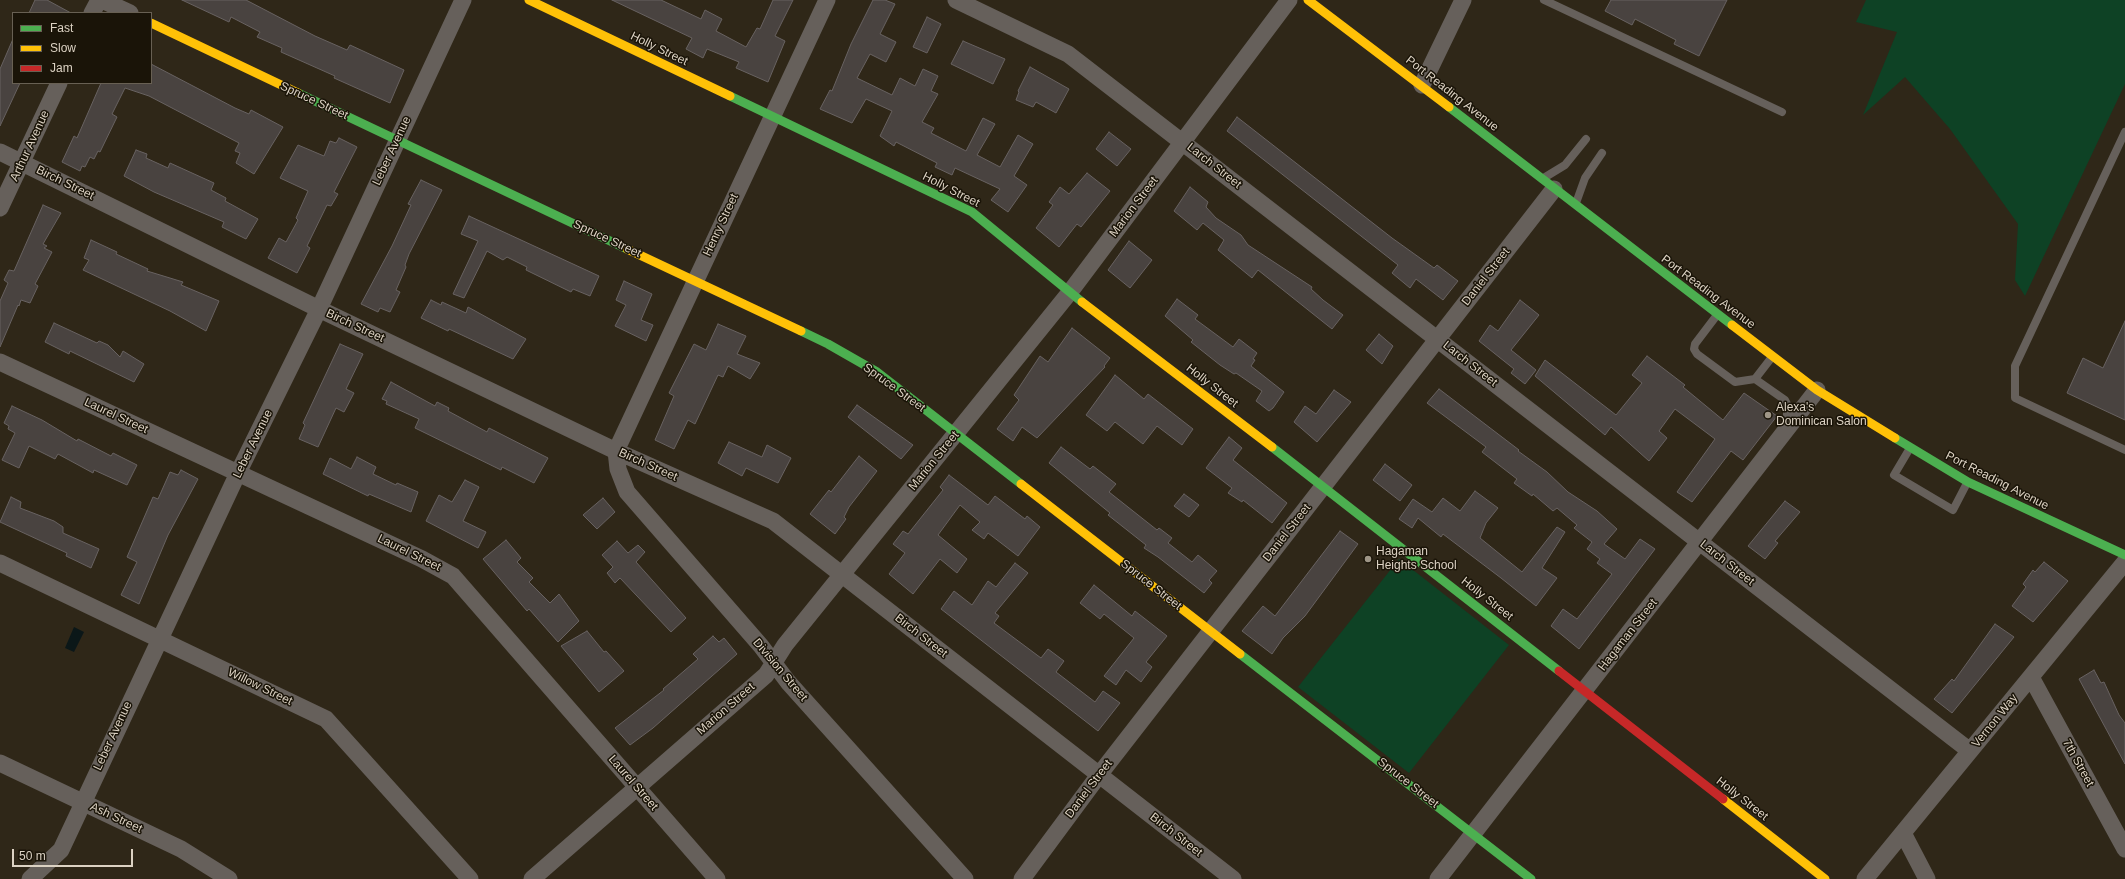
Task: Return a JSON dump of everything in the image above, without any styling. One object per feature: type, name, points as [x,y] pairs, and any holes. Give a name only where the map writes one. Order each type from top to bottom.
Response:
[{"type":"street","points":[[93,12],[99,0]]},
{"type":"street","points":[[102,0],[128,12]]},
{"type":"street","name":"Leber Avenue","points":[[30,879],[61,850],[82,802],[238,473],[319,309],[463,0]]},
{"type":"street","name":"Holly Street","points":[[529,0],[972,212],[1070,292],[1323,486],[1825,879]]},
{"type":"street","name":"Henry Street","points":[[616,450],[827,0]]},
{"type":"street","name":"Larch Street","points":[[956,0],[1068,54],[1970,751]]},
{"type":"street","name":"Marion Street","points":[[532,879],[766,675],[785,645],[1070,292],[1289,0]]},
{"type":"street","name":"Port Reading Avenue","points":[[1308,0],[1422,85],[1576,206],[1817,390],[1968,482],[2125,555]]},
{"type":"street","points":[[1422,85],[1463,0]]},
{"type":"street","name":"Spruce Street","points":[[152,23],[828,344],[877,372],[1531,879]]},
{"type":"street","name":"Arthur Avenue","points":[[0,208],[59,84]]},
{"type":"street","name":"Birch Street","points":[[0,152],[319,309],[616,450],[773,521],[1233,879]]},
{"type":"street","name":"Daniel Street","points":[[1022,879],[1099,775],[1438,339],[1548,184]]},
{"type":"street","name":"Laurel Street","points":[[0,362],[422,559],[453,576],[717,879]]},
{"type":"street","name":"Hagaman Street","points":[[1438,879],[1817,390]]},
{"type":"street","name":"Division Street","points":[[616,450],[618,469],[627,492],[774,663],[788,682],[965,879]]},
{"type":"street","name":"Vernon Way","points":[[1865,879],[2125,562]]},
{"type":"street","name":"Willow Street","points":[[0,563],[326,719],[470,879]]},
{"type":"street","name":"7th Street","points":[[2031,677],[2125,849]]},
{"type":"street","name":"Ash Street","points":[[0,763],[181,849],[229,879]]},
{"type":"street","points":[[1903,833],[1927,879]]},
{"type":"lane","points":[[1544,0],[1782,112]]},
{"type":"lane","points":[[2125,132],[2014,366],[2015,398],[2125,450]]},
{"type":"lane","points":[[1548,184],[1586,139]]},
{"type":"lane","points":[[1576,206],[1585,178],[1602,153]]},
{"type":"lane","points":[[1718,315],[1695,344],[1694,349],[1697,354],[1735,382],[1755,379],[1773,357]]},
{"type":"lane","points":[[1755,379],[1785,400],[1787,404],[1787,419],[1792,423]]},
{"type":"lane","points":[[1911,447],[1894,475],[1953,510],[1968,482]]},
{"type":"green space","points":[[1866,0],[2125,0],[2125,84],[2025,296],[2015,280],[2018,224],[1950,129],[1905,77],[1863,115],[1897,32],[1856,22]]},
{"type":"green space","points":[[1399,559],[1509,645],[1409,773],[1298,687]]},
{"type":"shaded area","points":[[74,627],[84,632],[74,652],[65,648]]},
{"type":"building","points":[[35,0],[47,0],[69,12],[29,12]]},
{"type":"building","points":[[182,0],[246,0],[315,36],[347,50],[350,45],[404,70],[390,103],[281,52],[282,48],[257,37],[260,32],[231,17],[229,22]]},
{"type":"building","points":[[612,0],[661,0],[701,19],[705,10],[722,19],[716,31],[746,47],[757,28],[760,29],[773,0],[793,0],[775,36],[785,41],[768,82],[736,68],[739,62],[707,49],[703,58],[686,49],[692,38]]},
{"type":"building","points":[[873,0],[885,0],[895,4],[880,34],[896,42],[886,62],[870,54],[857,78],[892,95],[900,78],[915,86],[923,69],[938,76],[931,91],[938,94],[922,122],[934,128],[931,133],[966,151],[983,118],[995,124],[977,155],[1000,167],[1018,135],[1033,144],[1014,176],[1027,185],[1008,212],[991,200],[1000,189],[955,168],[952,175],[935,167],[937,163],[896,142],[894,146],[880,136],[892,111],[866,99],[852,123],[820,109],[830,90],[832,91],[851,44]]},
{"type":"building","points":[[1611,0],[1727,0],[1699,56],[1674,44],[1676,40],[1635,19],[1632,25],[1605,11]]},
{"type":"building","points":[[927,17],[941,24],[927,53],[913,47]]},
{"type":"building","points":[[12,41],[12,84],[20,84],[0,126],[0,69]]},
{"type":"building","points":[[963,41],[1005,59],[993,84],[951,64]]},
{"type":"building","points":[[152,65],[235,108],[249,114],[251,110],[283,127],[254,174],[236,163],[240,153],[235,151],[239,143],[149,96],[125,88],[112,114],[117,117],[100,152],[98,151],[94,159],[90,157],[85,167],[82,166],[80,171],[62,162],[74,136],[77,138],[101,84],[152,84]]},
{"type":"building","points":[[1030,67],[1069,89],[1056,113],[1036,102],[1033,107],[1016,100],[1018,91]]},
{"type":"building","points":[[1237,117],[1392,238],[1434,268],[1437,265],[1458,281],[1443,300],[1416,279],[1410,288],[1392,273],[1398,265],[1227,131]]},
{"type":"building","points":[[1109,132],[1131,149],[1117,166],[1096,149]]},
{"type":"building","points":[[339,138],[357,147],[334,192],[338,194],[331,206],[327,205],[307,246],[310,248],[297,273],[268,258],[279,238],[286,242],[298,220],[296,218],[308,191],[280,178],[298,145],[324,156],[330,141],[336,143]]},
{"type":"building","points":[[136,150],[147,154],[146,158],[168,168],[170,163],[214,183],[211,190],[226,198],[225,201],[258,219],[246,239],[222,227],[224,222],[154,192],[124,176]]},
{"type":"building","points":[[1087,173],[1110,191],[1081,227],[1077,224],[1059,247],[1036,228],[1053,205],[1049,202],[1060,187],[1069,194]]},
{"type":"building","points":[[421,180],[442,190],[409,254],[405,265],[406,267],[396,290],[400,292],[390,312],[380,308],[378,312],[361,304],[392,246],[411,205],[408,204]]},
{"type":"building","points":[[1190,187],[1208,202],[1206,207],[1216,218],[1241,235],[1248,245],[1312,287],[1311,289],[1323,300],[1343,315],[1332,329],[1258,270],[1252,278],[1218,250],[1224,240],[1203,223],[1197,230],[1174,211]]},
{"type":"building","points":[[43,205],[61,213],[43,244],[47,246],[44,248],[52,252],[35,284],[38,286],[30,303],[21,300],[0,347],[0,301],[8,283],[4,280],[9,270],[14,271]]},
{"type":"building","points":[[469,216],[599,276],[590,296],[573,289],[571,292],[526,270],[527,267],[507,257],[503,260],[487,251],[464,298],[453,294],[478,241],[461,234]]},
{"type":"building","points":[[91,240],[148,269],[147,271],[183,282],[181,285],[219,301],[206,331],[170,311],[83,270],[89,260],[84,258]]},
{"type":"building","points":[[1129,241],[1152,260],[1130,288],[1108,270]]},
{"type":"building","points":[[624,281],[652,294],[641,320],[653,325],[646,341],[615,326],[626,305],[616,300]]},
{"type":"building","points":[[1177,299],[1198,315],[1195,319],[1233,347],[1239,339],[1257,353],[1251,366],[1284,392],[1273,408],[1269,411],[1256,401],[1262,391],[1236,373],[1234,374],[1220,365],[1191,342],[1193,340],[1165,316]]},
{"type":"building","points":[[431,300],[441,305],[442,302],[466,313],[468,307],[526,339],[513,359],[449,329],[448,331],[421,318]]},
{"type":"building","points":[[1520,300],[1539,315],[1511,350],[1536,370],[1525,384],[1511,373],[1514,369],[1479,341],[1490,325],[1498,331]]},
{"type":"building","points":[[2125,321],[2125,420],[2067,393],[2083,358],[2103,368]]},
{"type":"building","points":[[54,323],[97,343],[99,341],[108,345],[120,357],[123,351],[144,364],[134,382],[70,351],[69,354],[45,342]]},
{"type":"building","points":[[718,324],[746,336],[737,354],[760,363],[750,379],[728,366],[723,377],[718,375],[695,424],[688,420],[674,449],[655,440],[674,396],[669,393],[694,344],[706,350]]},
{"type":"building","points":[[1072,328],[1110,358],[1104,366],[1105,367],[1037,438],[1022,427],[1013,441],[997,429],[1019,400],[1014,395],[1040,356],[1048,362]]},
{"type":"building","points":[[1379,334],[1393,346],[1382,364],[1366,350]]},
{"type":"building","points":[[340,344],[363,354],[346,389],[354,393],[344,412],[336,408],[318,447],[299,439],[305,425],[303,423]]},
{"type":"building","points":[[1647,356],[1685,385],[1683,387],[1723,420],[1744,393],[1777,416],[1743,460],[1731,451],[1692,502],[1677,492],[1715,439],[1675,409],[1659,431],[1667,438],[1649,461],[1611,427],[1605,435],[1535,376],[1545,360],[1616,415],[1642,383],[1632,375]]},
{"type":"building","points":[[1115,375],[1144,399],[1148,394],[1193,429],[1182,445],[1157,426],[1143,444],[1115,422],[1107,431],[1086,415]]},
{"type":"building","points":[[391,382],[435,406],[437,402],[449,408],[448,411],[487,432],[489,428],[548,458],[534,483],[502,467],[501,470],[415,428],[419,419],[386,404],[387,401],[382,399]]},
{"type":"building","points":[[1439,389],[1547,472],[1568,492],[1597,511],[1617,529],[1604,544],[1625,559],[1640,539],[1655,549],[1579,649],[1551,626],[1563,609],[1577,619],[1612,574],[1597,563],[1600,559],[1587,549],[1592,542],[1574,528],[1577,525],[1557,508],[1553,511],[1533,494],[1532,496],[1514,483],[1517,479],[1482,452],[1486,447],[1427,403]]},
{"type":"building","points":[[1334,390],[1351,402],[1317,442],[1294,422],[1305,406],[1316,414]]},
{"type":"building","points":[[857,405],[913,445],[901,459],[848,417]]},
{"type":"building","points":[[12,406],[42,420],[77,441],[78,439],[111,456],[113,453],[137,465],[127,485],[94,470],[93,473],[58,454],[55,459],[29,446],[19,468],[2,460],[15,433],[8,429],[9,426],[4,423]]},
{"type":"building","points":[[1229,437],[1242,448],[1233,460],[1287,503],[1272,523],[1243,500],[1242,502],[1228,493],[1232,488],[1206,468]]},
{"type":"building","points":[[729,442],[762,457],[767,445],[791,458],[778,483],[746,468],[742,476],[718,463]]},
{"type":"building","points":[[1061,447],[1090,469],[1093,466],[1116,484],[1109,492],[1157,530],[1159,528],[1172,538],[1168,543],[1192,562],[1198,555],[1217,571],[1209,580],[1212,583],[1204,593],[1144,548],[1146,545],[1108,515],[1110,513],[1049,463]]},
{"type":"building","points":[[859,456],[877,471],[849,507],[844,517],[846,519],[835,534],[810,514],[829,490],[831,492]]},
{"type":"building","points":[[357,457],[376,467],[373,474],[396,485],[397,483],[418,492],[411,512],[369,494],[368,496],[323,474],[330,458],[351,469]]},
{"type":"building","points":[[1385,464],[1412,485],[1400,501],[1373,480]]},
{"type":"building","points":[[181,470],[198,479],[168,535],[139,604],[121,595],[137,562],[127,557],[153,497],[158,499],[170,472],[178,475]]},
{"type":"building","points":[[949,475],[988,505],[995,496],[1025,519],[1027,516],[1040,527],[1018,556],[988,533],[984,539],[972,530],[980,522],[960,505],[938,535],[967,559],[957,573],[940,559],[913,594],[889,574],[905,553],[893,544],[903,531],[908,534],[943,490],[940,487]]},
{"type":"building","points":[[465,480],[479,487],[463,521],[486,532],[478,548],[426,521],[439,495],[452,502]]},
{"type":"building","points":[[1475,491],[1498,508],[1486,523],[1480,538],[1522,572],[1557,527],[1565,532],[1542,568],[1557,578],[1536,606],[1443,534],[1441,537],[1418,518],[1412,528],[1399,519],[1413,499],[1432,512],[1443,498],[1460,511]]},
{"type":"building","points":[[1184,494],[1199,505],[1189,517],[1174,506]]},
{"type":"building","points":[[11,497],[21,502],[20,508],[54,521],[63,527],[63,533],[99,549],[91,568],[66,556],[67,553],[0,522]]},
{"type":"building","points":[[603,498],[615,512],[597,529],[583,515]]},
{"type":"building","points":[[1785,501],[1800,512],[1775,541],[1778,543],[1765,559],[1748,546]]},
{"type":"building","points":[[1340,531],[1358,544],[1305,616],[1283,638],[1272,654],[1242,631],[1263,606],[1275,616]]},
{"type":"building","points":[[506,540],[521,558],[517,562],[533,578],[529,582],[550,603],[559,594],[579,621],[558,642],[529,609],[527,611],[483,559]]},
{"type":"building","points":[[617,541],[628,553],[638,545],[645,552],[636,562],[686,618],[671,632],[620,578],[615,583],[607,573],[613,567],[602,555]]},
{"type":"building","points":[[2044,562],[2068,581],[2033,622],[2012,606],[2026,587],[2023,584],[2033,570],[2035,572]]},
{"type":"building","points":[[1015,563],[1028,573],[995,613],[999,616],[994,623],[1041,658],[1048,649],[1064,661],[1056,672],[1095,702],[1103,691],[1120,703],[1098,731],[941,609],[954,591],[972,605],[988,581],[996,587]]},
{"type":"building","points":[[1094,585],[1132,616],[1135,611],[1167,636],[1146,662],[1152,667],[1141,682],[1126,670],[1116,685],[1104,676],[1134,638],[1104,614],[1100,619],[1080,603]]},
{"type":"building","points":[[1995,624],[2014,637],[1952,713],[1934,699],[1952,679],[1954,681]]},
{"type":"building","points":[[587,631],[604,652],[606,651],[624,671],[599,692],[561,646]]},
{"type":"building","points":[[713,636],[719,642],[724,638],[737,654],[653,728],[630,745],[615,728],[664,690],[663,689],[698,659],[693,654]]},
{"type":"building","points":[[2094,670],[2101,683],[2104,682],[2119,715],[2125,723],[2125,764],[2079,679]]},
{"type":"traffic: fast","points":[[298,93],[627,249]]},
{"type":"traffic: fast","points":[[730,96],[972,212],[1082,302]]},
{"type":"traffic: fast","points":[[1449,107],[1732,325]]},
{"type":"traffic: fast","points":[[801,331],[828,344],[877,372],[1021,484]]},
{"type":"traffic: fast","points":[[1895,438],[1968,482],[2125,555]]},
{"type":"traffic: fast","points":[[1272,447],[1559,671]]},
{"type":"traffic: fast","points":[[1240,654],[1531,879]]},
{"type":"traffic: slow","points":[[529,0],[730,96]]},
{"type":"traffic: slow","points":[[1308,0],[1449,107]]},
{"type":"traffic: slow","points":[[152,23],[298,93]]},
{"type":"traffic: slow","points":[[627,249],[801,331]]},
{"type":"traffic: slow","points":[[1082,302],[1272,447]]},
{"type":"traffic: slow","points":[[1732,325],[1817,390],[1895,438]]},
{"type":"traffic: slow","points":[[1021,484],[1240,654]]},
{"type":"traffic: slow","points":[[1723,799],[1825,879]]},
{"type":"traffic: jam","points":[[1559,671],[1723,799]]},
{"type":"place","name":"Alexa's Dominican Salon","points":[[1768,415]]},
{"type":"place","name":"Hagaman Heights School","points":[[1368,559]]}]
